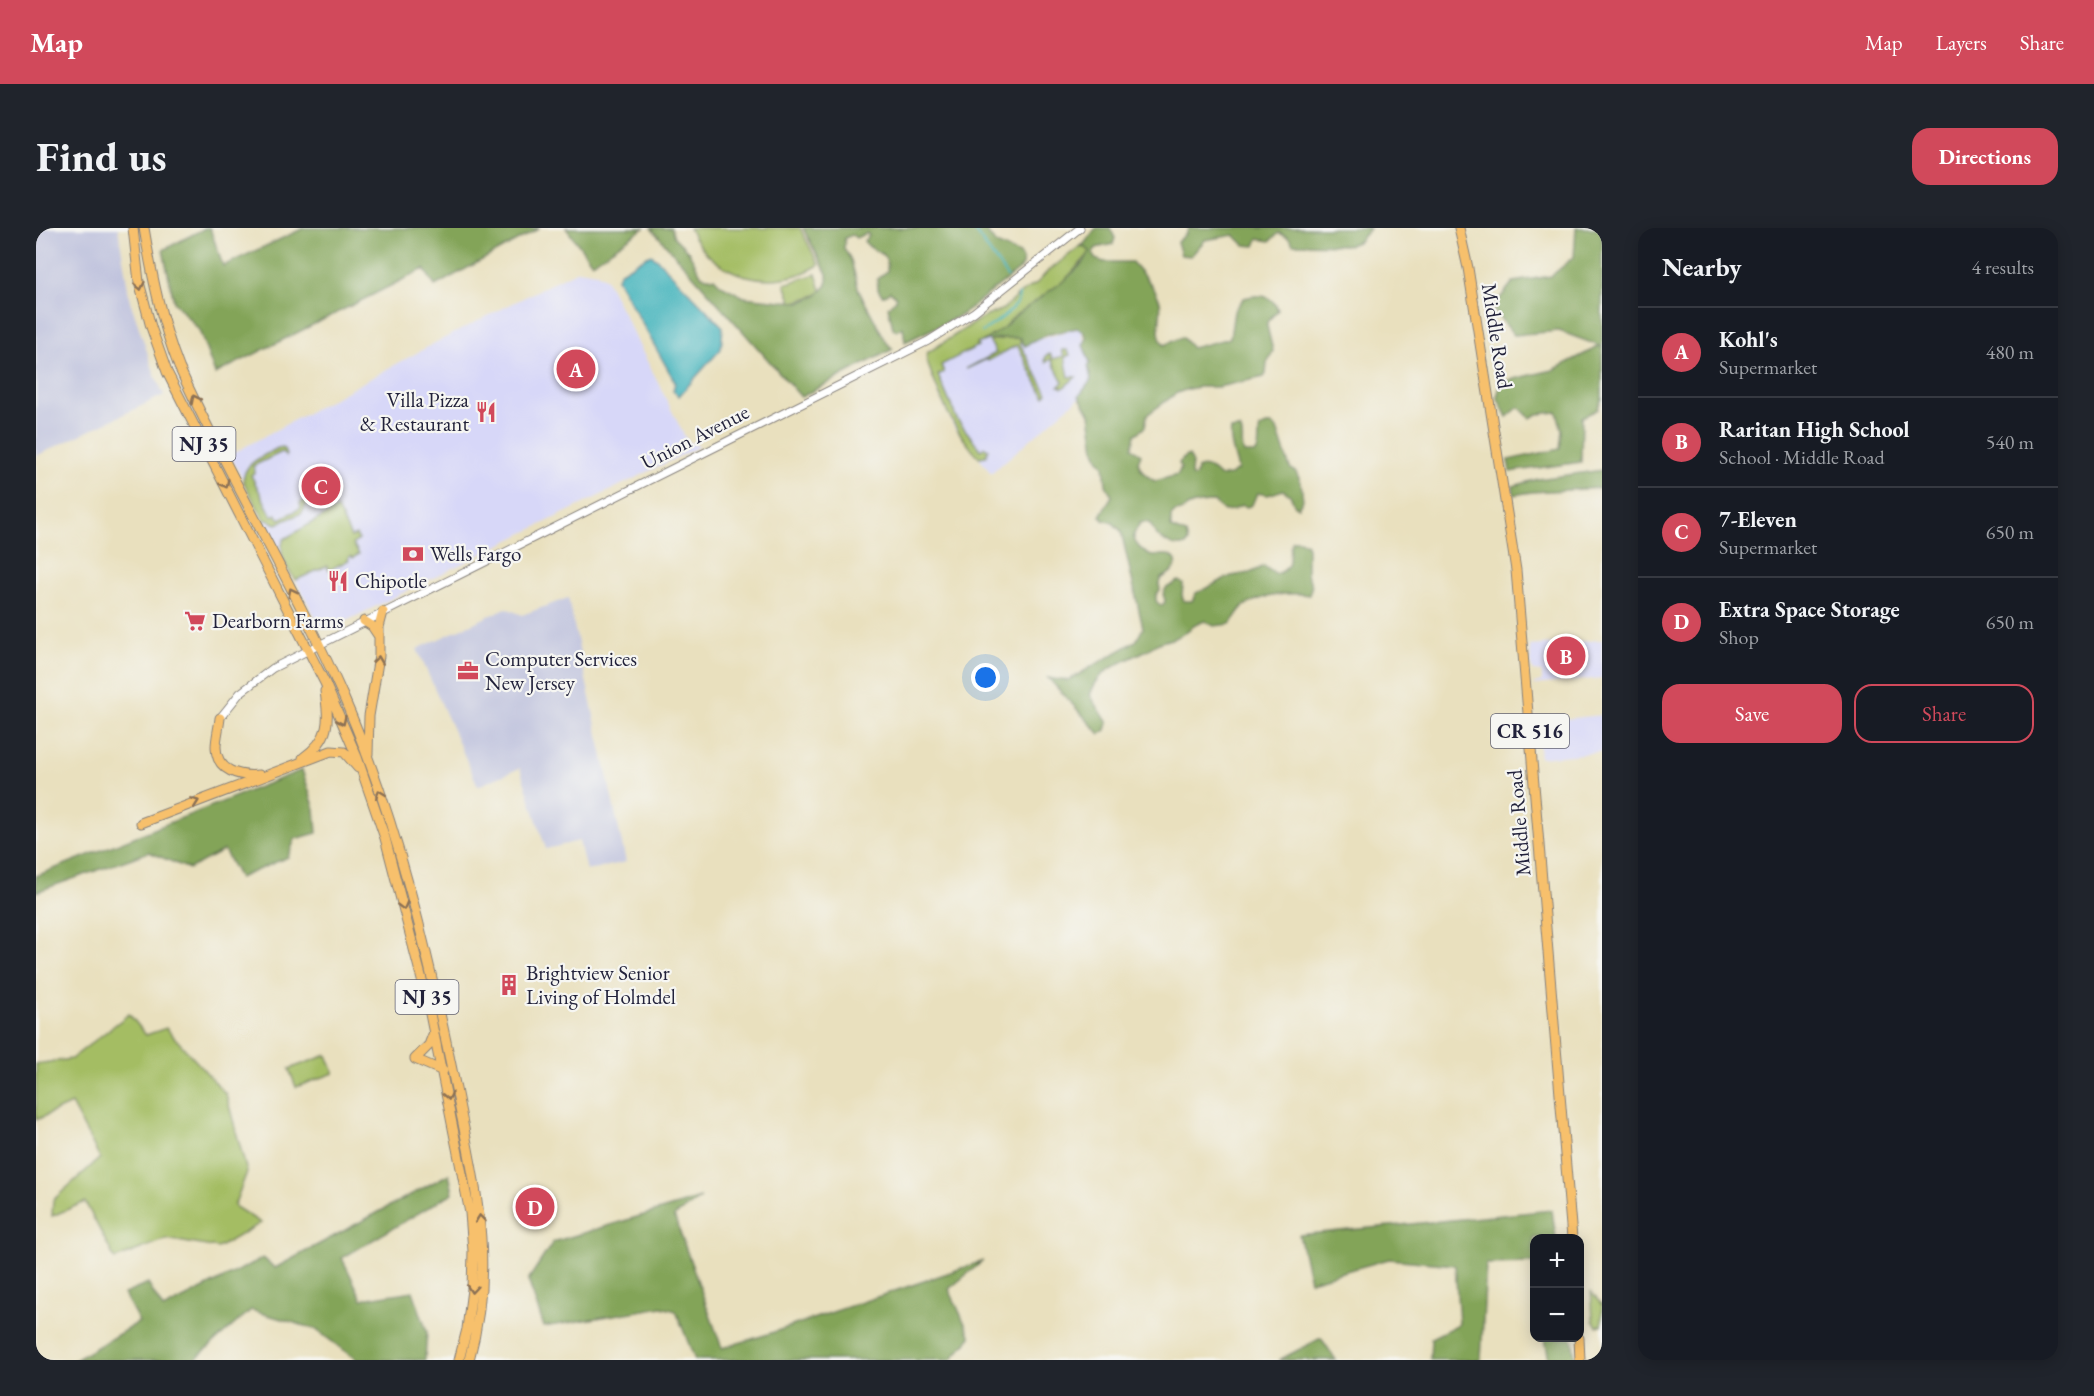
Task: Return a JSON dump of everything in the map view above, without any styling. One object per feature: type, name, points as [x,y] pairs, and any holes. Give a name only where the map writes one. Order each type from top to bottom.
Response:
[{"type":"main road","name":"NJ 35","points":[[133,228],[139,282],[151,327],[167,372],[325,683],[363,774],[387,846],[434,1032],[468,1194],[473,1238],[472,1295],[459,1360]]},
{"type":"main road","name":"NJ 35","points":[[144,228],[154,286],[169,341],[179,367],[344,700],[391,825],[430,972],[478,1203],[482,1274],[478,1320],[469,1360]]},
{"type":"main road","name":"Middle Road","points":[[1459,228],[1468,267],[1516,570],[1572,1234]]},
{"type":"main road","points":[[368,760],[369,716],[380,656],[379,627],[383,612]]},
{"type":"main road","points":[[364,621],[372,626],[379,637]]},
{"type":"main road","points":[[293,766],[313,751],[325,734],[328,720],[325,683]]},
{"type":"main road","points":[[220,718],[216,747],[221,762],[228,770],[246,776],[273,774]]},
{"type":"main road","points":[[141,823],[323,754],[337,751],[347,754],[363,774]]},
{"type":"main road","points":[[434,1032],[429,1045],[415,1059],[442,1071]]},
{"type":"main road","points":[[1579,1342],[1580,1360]]},
{"type":"street","name":"Union Avenue","points":[[309,649],[928,341],[974,312],[1080,228]]},
{"type":"street","points":[[220,718],[252,682],[309,649]]},
{"type":"shaded area","points":[[36,228],[118,228],[130,301],[164,395],[36,456]]},
{"type":"shaded area","points":[[578,270],[597,273],[606,279],[685,437],[690,443],[700,446],[330,629],[321,628],[230,455],[435,343]]},
{"type":"shaded area","points":[[1081,328],[1094,385],[991,473],[954,427],[929,369],[990,336],[999,352],[1033,333],[1037,340]]},
{"type":"shaded area","points":[[568,598],[626,862],[586,871],[579,841],[546,849],[520,768],[478,786],[417,649],[506,608],[522,615]]},
{"type":"shaded area","points":[[1602,640],[1602,678],[1533,685],[1542,681],[1542,672],[1534,671],[1531,666],[1530,646]]},
{"type":"shaded area","points":[[1602,715],[1602,752],[1540,758],[1537,722]]},
{"type":"green space","points":[[205,228],[210,228],[223,266],[304,228],[540,228],[435,286],[424,269],[215,374],[199,330],[174,302],[163,250]]},
{"type":"green space","points":[[566,228],[644,228],[592,263]]},
{"type":"green space","points":[[651,228],[671,228],[674,237],[688,251],[702,276],[714,278],[721,285],[744,297],[781,301],[801,302],[816,296],[827,285],[827,274],[803,228],[984,228],[996,244],[1020,254],[1023,261],[1021,268],[961,315],[905,342],[903,327],[897,331],[893,328],[888,307],[896,300],[896,297],[890,291],[882,295],[878,289],[877,279],[887,271],[886,259],[864,241],[869,236],[867,233],[856,238],[852,235],[845,238],[844,248],[851,260],[859,291],[887,343],[893,349],[801,397]]},
{"type":"green space","points":[[689,228],[800,228],[819,265],[801,274],[783,278],[764,279],[746,276],[728,269],[713,259],[699,245]]},
{"type":"green space","points":[[1096,228],[1110,228],[1115,238],[1113,244],[1096,248],[1093,253],[1095,259],[1104,262],[1132,262],[1155,291],[1161,307],[1159,330],[1164,345],[1182,337],[1192,348],[1230,338],[1234,311],[1244,298],[1264,296],[1272,301],[1278,310],[1267,322],[1273,351],[1264,377],[1218,387],[1188,389],[1177,393],[1147,415],[1145,427],[1135,435],[1132,448],[1141,454],[1138,462],[1142,471],[1155,481],[1178,475],[1181,468],[1179,463],[1186,456],[1189,456],[1192,461],[1191,475],[1194,477],[1197,469],[1204,467],[1219,476],[1230,475],[1238,470],[1231,445],[1231,430],[1240,429],[1244,453],[1256,453],[1260,428],[1271,425],[1277,429],[1290,468],[1296,472],[1301,482],[1303,500],[1298,507],[1295,506],[1290,495],[1283,490],[1268,495],[1257,493],[1252,505],[1247,507],[1242,505],[1232,510],[1224,511],[1214,502],[1189,506],[1171,516],[1171,528],[1186,534],[1188,542],[1182,546],[1168,543],[1156,534],[1147,522],[1140,523],[1134,538],[1140,548],[1150,555],[1168,555],[1176,561],[1172,571],[1161,578],[1156,601],[1160,605],[1164,604],[1163,594],[1166,588],[1179,581],[1183,584],[1184,601],[1192,601],[1196,593],[1231,576],[1250,573],[1264,566],[1275,574],[1282,571],[1288,565],[1292,540],[1300,540],[1307,544],[1307,574],[1312,585],[1309,595],[1284,594],[1259,599],[1242,607],[1230,624],[1214,626],[1205,621],[1111,668],[1099,679],[1090,695],[1108,723],[1106,730],[1100,734],[1048,678],[1069,680],[1136,641],[1143,628],[1121,531],[1113,523],[1103,520],[1100,516],[1112,496],[1106,485],[1104,465],[1095,450],[1090,414],[1079,396],[1091,380],[1088,366],[1090,363],[1083,345],[1087,338],[1083,331],[1077,328],[1046,335],[1025,346],[1021,338],[1002,338],[982,342],[1065,280],[1084,262],[1090,251],[1083,246],[1079,247]]},
{"type":"green space","points":[[1189,228],[1370,228],[1359,241],[1349,245],[1293,244],[1289,238],[1279,233],[1270,241],[1258,239],[1255,246],[1244,245],[1234,235],[1205,240],[1191,256],[1181,255],[1177,242]]},
{"type":"green space","points":[[1576,228],[1602,228],[1602,398],[1597,410],[1582,417],[1581,462],[1510,472],[1508,460],[1560,449],[1562,430],[1557,412],[1538,414],[1530,418],[1519,407],[1507,417],[1497,397],[1501,382],[1553,370],[1600,346],[1559,331],[1514,335],[1492,308],[1513,282],[1551,276],[1574,257]]},
{"type":"green space","points":[[1083,246],[1090,251],[1089,254],[1065,280],[1016,315],[1003,328],[977,344],[978,346],[941,365],[944,372],[938,375],[957,419],[981,450],[985,447],[988,449],[986,456],[979,457],[961,436],[948,412],[927,362],[927,353],[980,319],[1003,309],[1019,294],[1037,283],[1046,273]]},
{"type":"green space","points":[[816,274],[822,293],[792,303],[785,284]]},
{"type":"green space","points":[[1021,338],[1020,344],[1047,393],[1044,396],[1017,345],[988,361],[987,359],[966,369],[996,353],[989,340]]},
{"type":"green space","points":[[1062,350],[1067,350],[1070,355],[1065,357],[1069,377],[1076,377],[1063,388],[1059,386],[1063,382],[1051,359],[1046,362],[1045,360],[1050,354],[1053,359],[1064,356]]},
{"type":"green space","points":[[283,447],[286,456],[282,452],[253,466],[255,472],[251,475],[272,516],[276,514],[280,519],[301,508],[300,503],[306,500],[308,502],[302,513],[277,524],[264,519],[243,481],[244,474],[251,464]]},
{"type":"green space","points":[[1602,470],[1602,488],[1514,495],[1513,486],[1538,479]]},
{"type":"green space","points":[[337,508],[351,537],[356,535],[359,540],[353,544],[359,554],[353,558],[351,556],[349,560],[329,570],[327,566],[296,580],[286,566],[282,555],[284,539]]},
{"type":"green space","points":[[302,770],[315,809],[317,833],[295,839],[288,857],[239,878],[224,850],[189,869],[149,852],[36,892],[36,876]]},
{"type":"green space","points":[[129,1014],[146,1035],[166,1028],[226,1094],[247,1172],[234,1206],[261,1223],[218,1248],[166,1239],[115,1259],[85,1202],[52,1216],[53,1200],[100,1158],[71,1104],[36,1120],[36,1064],[71,1059]]},
{"type":"green space","points":[[327,1055],[334,1073],[296,1087],[289,1069]]},
{"type":"green space","points":[[449,1174],[453,1193],[342,1258],[362,1299],[413,1291],[427,1332],[425,1360],[357,1360],[315,1329],[251,1310],[194,1360],[75,1360],[139,1322],[124,1294],[148,1284],[163,1309],[263,1258],[275,1268]]},
{"type":"green space","points":[[701,1198],[674,1216],[722,1348],[983,1261],[949,1289],[971,1337],[951,1360],[695,1360],[676,1311],[662,1307],[544,1327],[528,1280],[553,1242]]},
{"type":"green space","points":[[1552,1210],[1555,1234],[1530,1234],[1530,1263],[1486,1264],[1481,1360],[1430,1360],[1431,1338],[1459,1324],[1455,1265],[1389,1259],[1310,1281],[1299,1235]]},
{"type":"green space","points":[[1591,1292],[1602,1305],[1602,1325],[1597,1326],[1593,1321]]},
{"type":"green space","points":[[1321,1338],[1336,1360],[1279,1360]]},
{"type":"green space","points":[[1546,1342],[1573,1342],[1575,1358],[1549,1360]]},
{"type":"water","points":[[651,255],[723,327],[721,349],[679,396],[673,391],[675,382],[617,279],[619,273]]},
{"type":"waterway","points":[[973,228],[1007,277]]},
{"type":"waterway","points":[[982,332],[1010,311],[1018,300],[1019,294]]},
{"type":"place","name":"Kohl's","points":[[576,369]]},
{"type":"place","name":"Villa Pizza & Restaurant","points":[[486,412]]},
{"type":"place","name":"7-Eleven","points":[[321,486]]},
{"type":"place","name":"Wells Fargo","points":[[413,554]]},
{"type":"place","name":"Chipotle","points":[[338,581]]},
{"type":"place","name":"Dearborn Farms","points":[[195,621]]},
{"type":"place","name":"Raritan High School","points":[[1566,656]]},
{"type":"place","name":"Computer Services New Jersey","points":[[468,671]]},
{"type":"place","name":"Brightview Senior Living of Holmdel","points":[[509,985]]},
{"type":"place","name":"Extra Space Storage","points":[[535,1207]]}]
